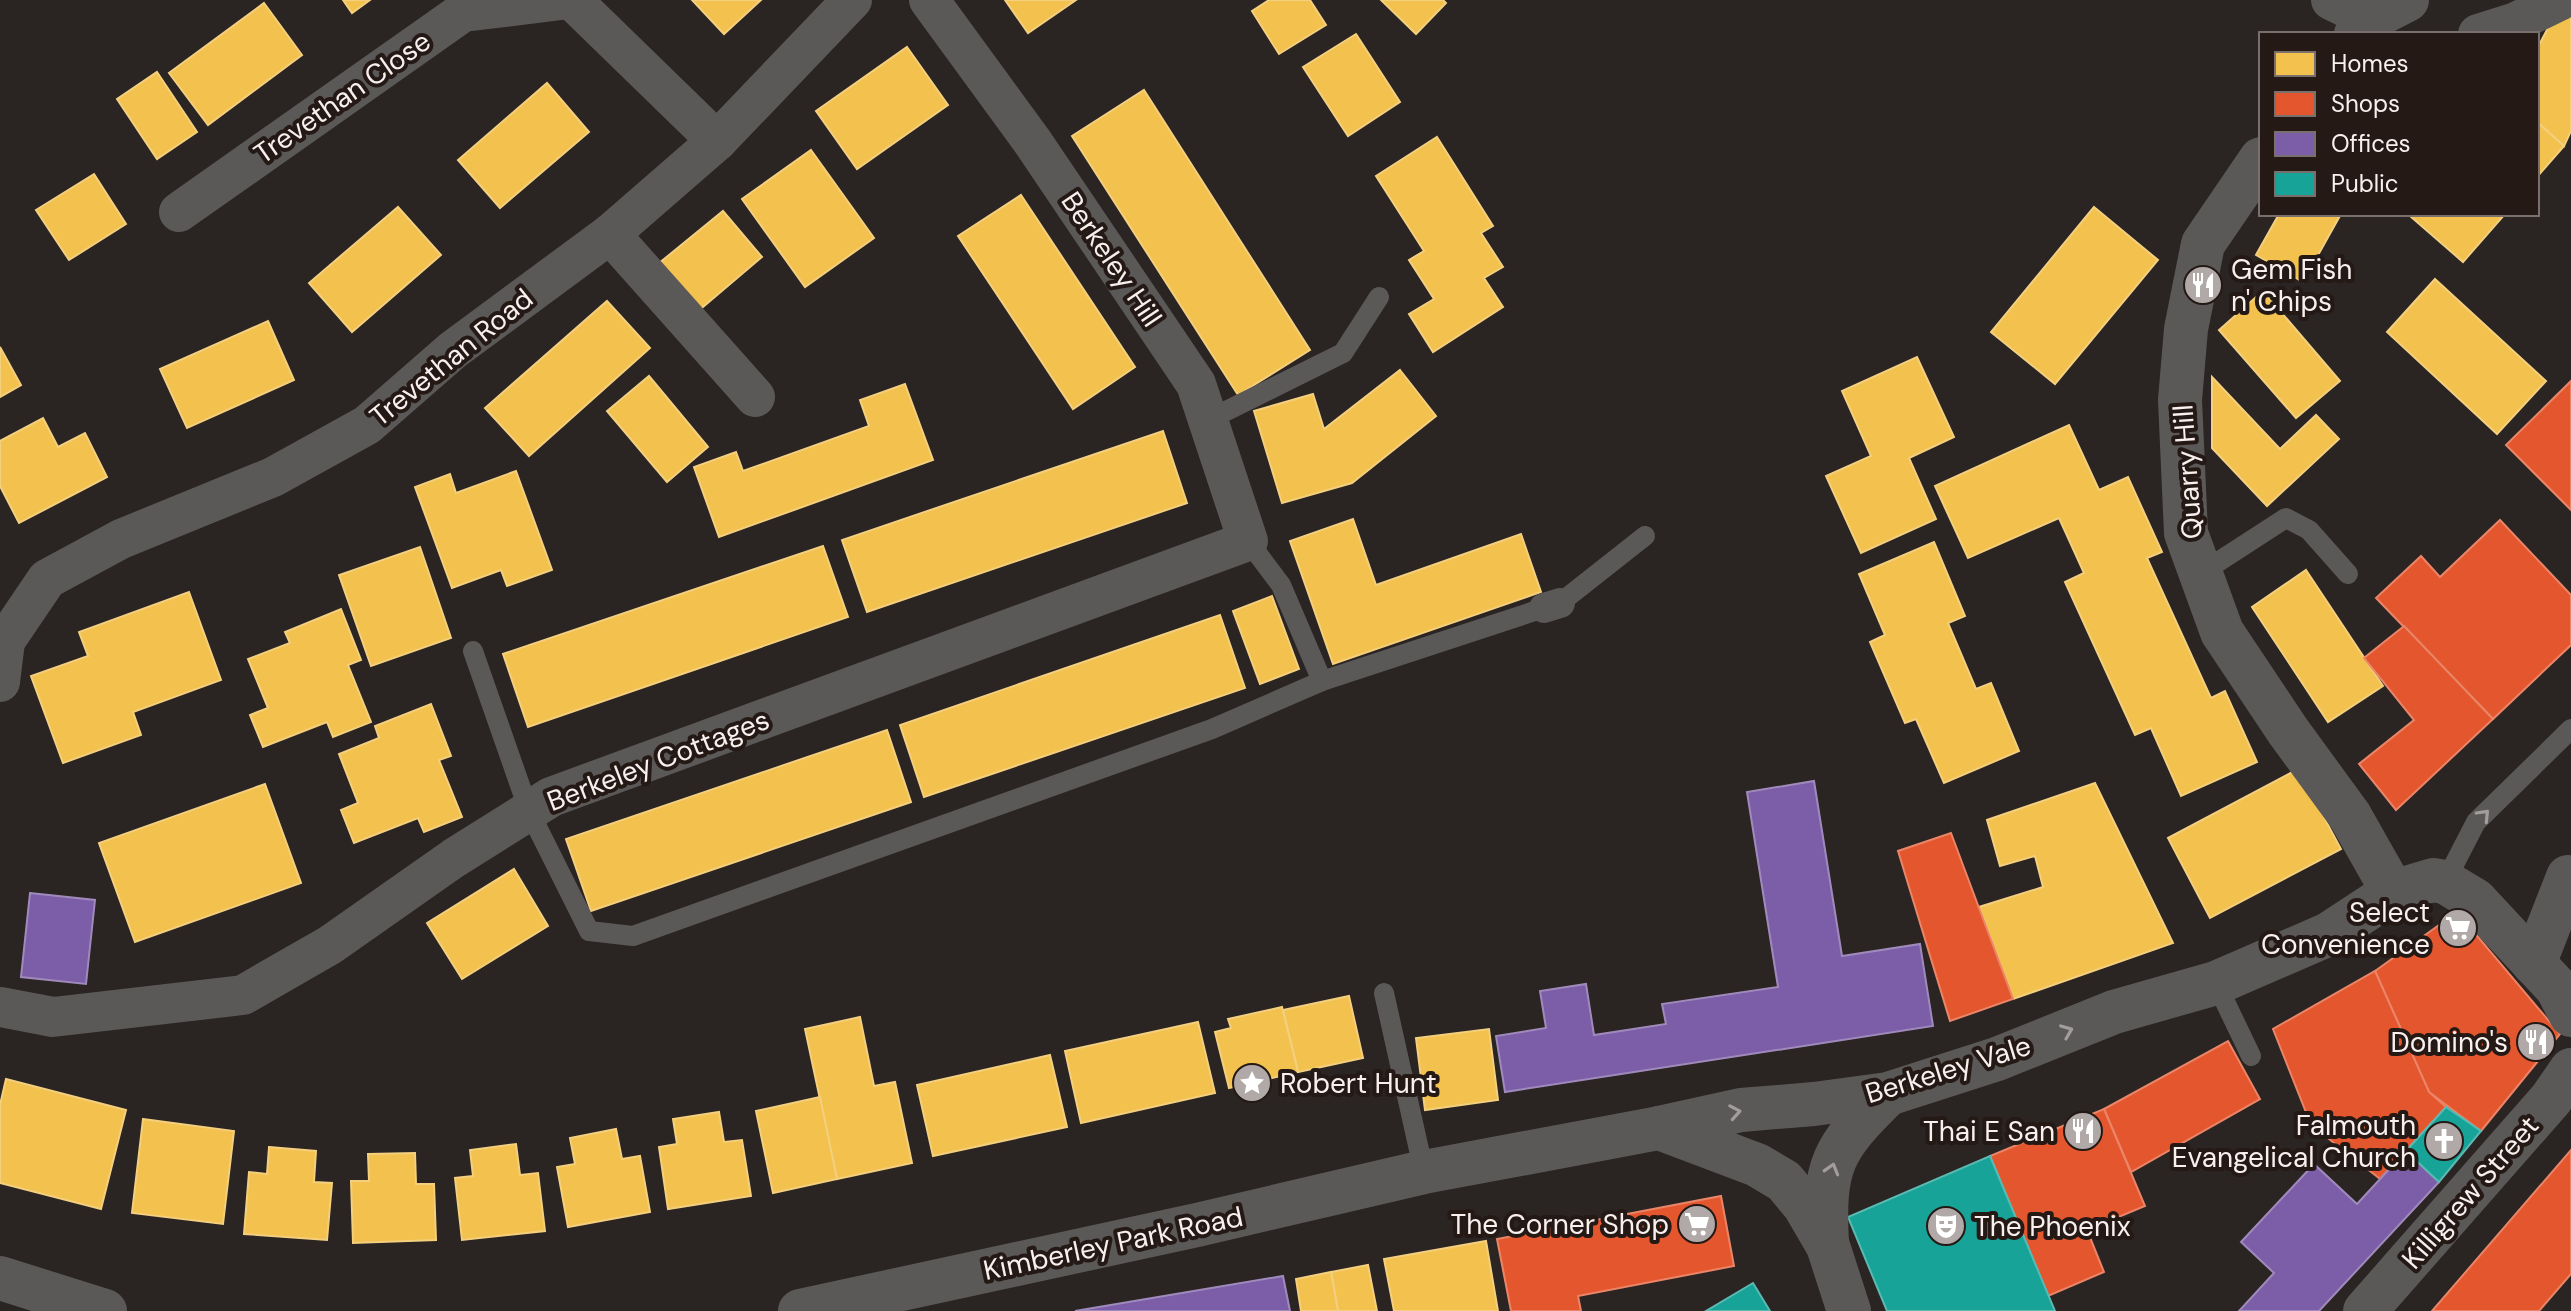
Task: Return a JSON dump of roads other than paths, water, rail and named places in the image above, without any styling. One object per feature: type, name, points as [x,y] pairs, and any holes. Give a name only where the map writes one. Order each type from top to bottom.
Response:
[{"type":"street","name":"Trevethan Close","points":[[179,212],[463,12],[561,0]]},
{"type":"street","points":[[572,0],[717,141]]},
{"type":"street","name":"Trevethan Road","points":[[2,638],[47,579],[121,539],[273,477],[367,425],[453,350],[610,234],[717,141],[852,0]]},
{"type":"street","name":"Berkeley Hill","points":[[929,0],[1032,141],[1196,384],[1248,541]]},
{"type":"street","points":[[2331,0],[2378,18]]},
{"type":"street","points":[[2484,32],[2516,22],[2561,0]]},
{"type":"street","name":"Quarry Hill","points":[[2259,162],[2203,244],[2186,329],[2180,400],[2186,533],[2222,632],[2350,816],[2393,892]]},
{"type":"street","points":[[610,234],[755,397]]},
{"type":"street","name":"Berkeley Cottages","points":[[0,1007],[53,1017],[243,995],[330,945],[454,858],[551,797],[1248,541]]},
{"type":"street","points":[[0,682],[2,638]]},
{"type":"street","points":[[2491,918],[2570,876]]},
{"type":"street","points":[[2534,964],[2570,876]]},
{"type":"street","name":"Berkeley Vale","points":[[1424,1172],[1741,1110],[1888,1094],[1997,1059],[2114,1012],[2216,983],[2329,934],[2393,892],[2433,880],[2445,882]]},
{"type":"street","points":[[2445,882],[2475,900],[2557,988],[2571,1015]]},
{"type":"street","name":"Killigrew Street","points":[[2365,1311],[2551,1099],[2571,1070]]},
{"type":"street","points":[[1828,1246],[1825,1199],[1832,1163],[1851,1130],[1888,1094]]},
{"type":"street","points":[[1659,1128],[1757,1165],[1784,1181],[1804,1205],[1828,1246],[1849,1311]]},
{"type":"street","name":"Kimberley Park Road","points":[[800,1311],[1424,1172]]},
{"type":"street","points":[[0,1278],[105,1311]]},
{"type":"lane","points":[[1208,420],[1343,353],[1379,297]]},
{"type":"lane","points":[[2201,573],[2286,518],[2309,530],[2348,574]]},
{"type":"lane","points":[[473,651],[529,811],[589,931],[633,936],[1212,729],[1322,681],[1552,606],[1645,536]]},
{"type":"lane","points":[[1248,541],[1281,585],[1322,681]]},
{"type":"lane","points":[[2445,882],[2476,822],[2571,729]]},
{"type":"lane","points":[[2216,983],[2251,1056]]},
{"type":"lane","points":[[1384,993],[1424,1172]]},
{"type":"place","name":"Gem Fish n' Chips","points":[[2203,285]]},
{"type":"place","name":"Select Convenience","points":[[2458,928]]},
{"type":"place","name":"Domino's","points":[[2536,1042]]},
{"type":"place","name":"Robert Hunt","points":[[1252,1083]]},
{"type":"place","name":"Thai E San","points":[[2083,1131]]},
{"type":"place","name":"Falmouth Evangelical Church","points":[[2444,1141]]},
{"type":"place","name":"The Corner Shop","points":[[1697,1224]]},
{"type":"place","name":"The Phoenix","points":[[1946,1226]]}]
